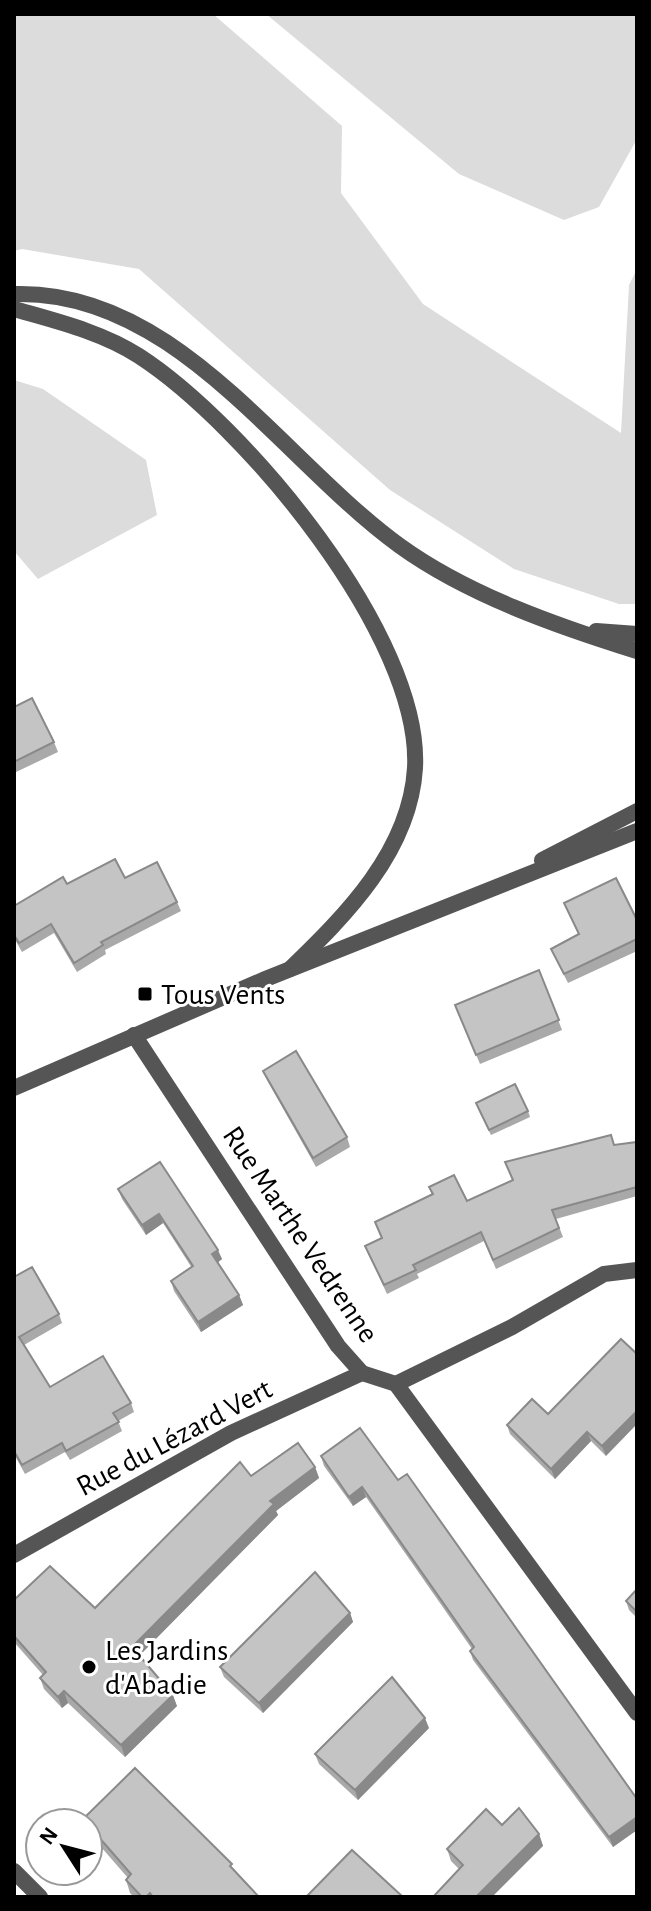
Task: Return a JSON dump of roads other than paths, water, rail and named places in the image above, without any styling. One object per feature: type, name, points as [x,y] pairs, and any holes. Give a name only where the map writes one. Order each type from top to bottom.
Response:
[{"type":"street","points":[[14,294],[71,300],[118,313],[153,331],[194,362],[399,545],[475,590],[637,651]]},
{"type":"street","points":[[14,309],[103,338],[137,355],[204,411],[244,449],[333,554],[359,596],[388,658],[411,723],[415,768],[404,819],[393,843],[341,920],[287,972]]},
{"type":"street","points":[[579,630],[637,634]]},
{"type":"street","points":[[448,909],[637,811]]},
{"type":"street","points":[[14,1088],[134,1035],[637,831]]},
{"type":"street","name":"Rue Marthe Vedrenne","points":[[134,1035],[338,1346],[362,1373],[396,1384]]},
{"type":"street","points":[[637,1270],[604,1274],[512,1327],[396,1384],[637,1713]]},
{"type":"street","name":"Rue du Lézard Vert","points":[[14,1555],[231,1433],[362,1373]]},
{"type":"street","points":[[14,1871],[40,1897]]},
{"type":"place","name":"Tous Vents","points":[[145,994]]},
{"type":"place","name":"Les Jardins d'Abadie","points":[[89,1667]]}]
